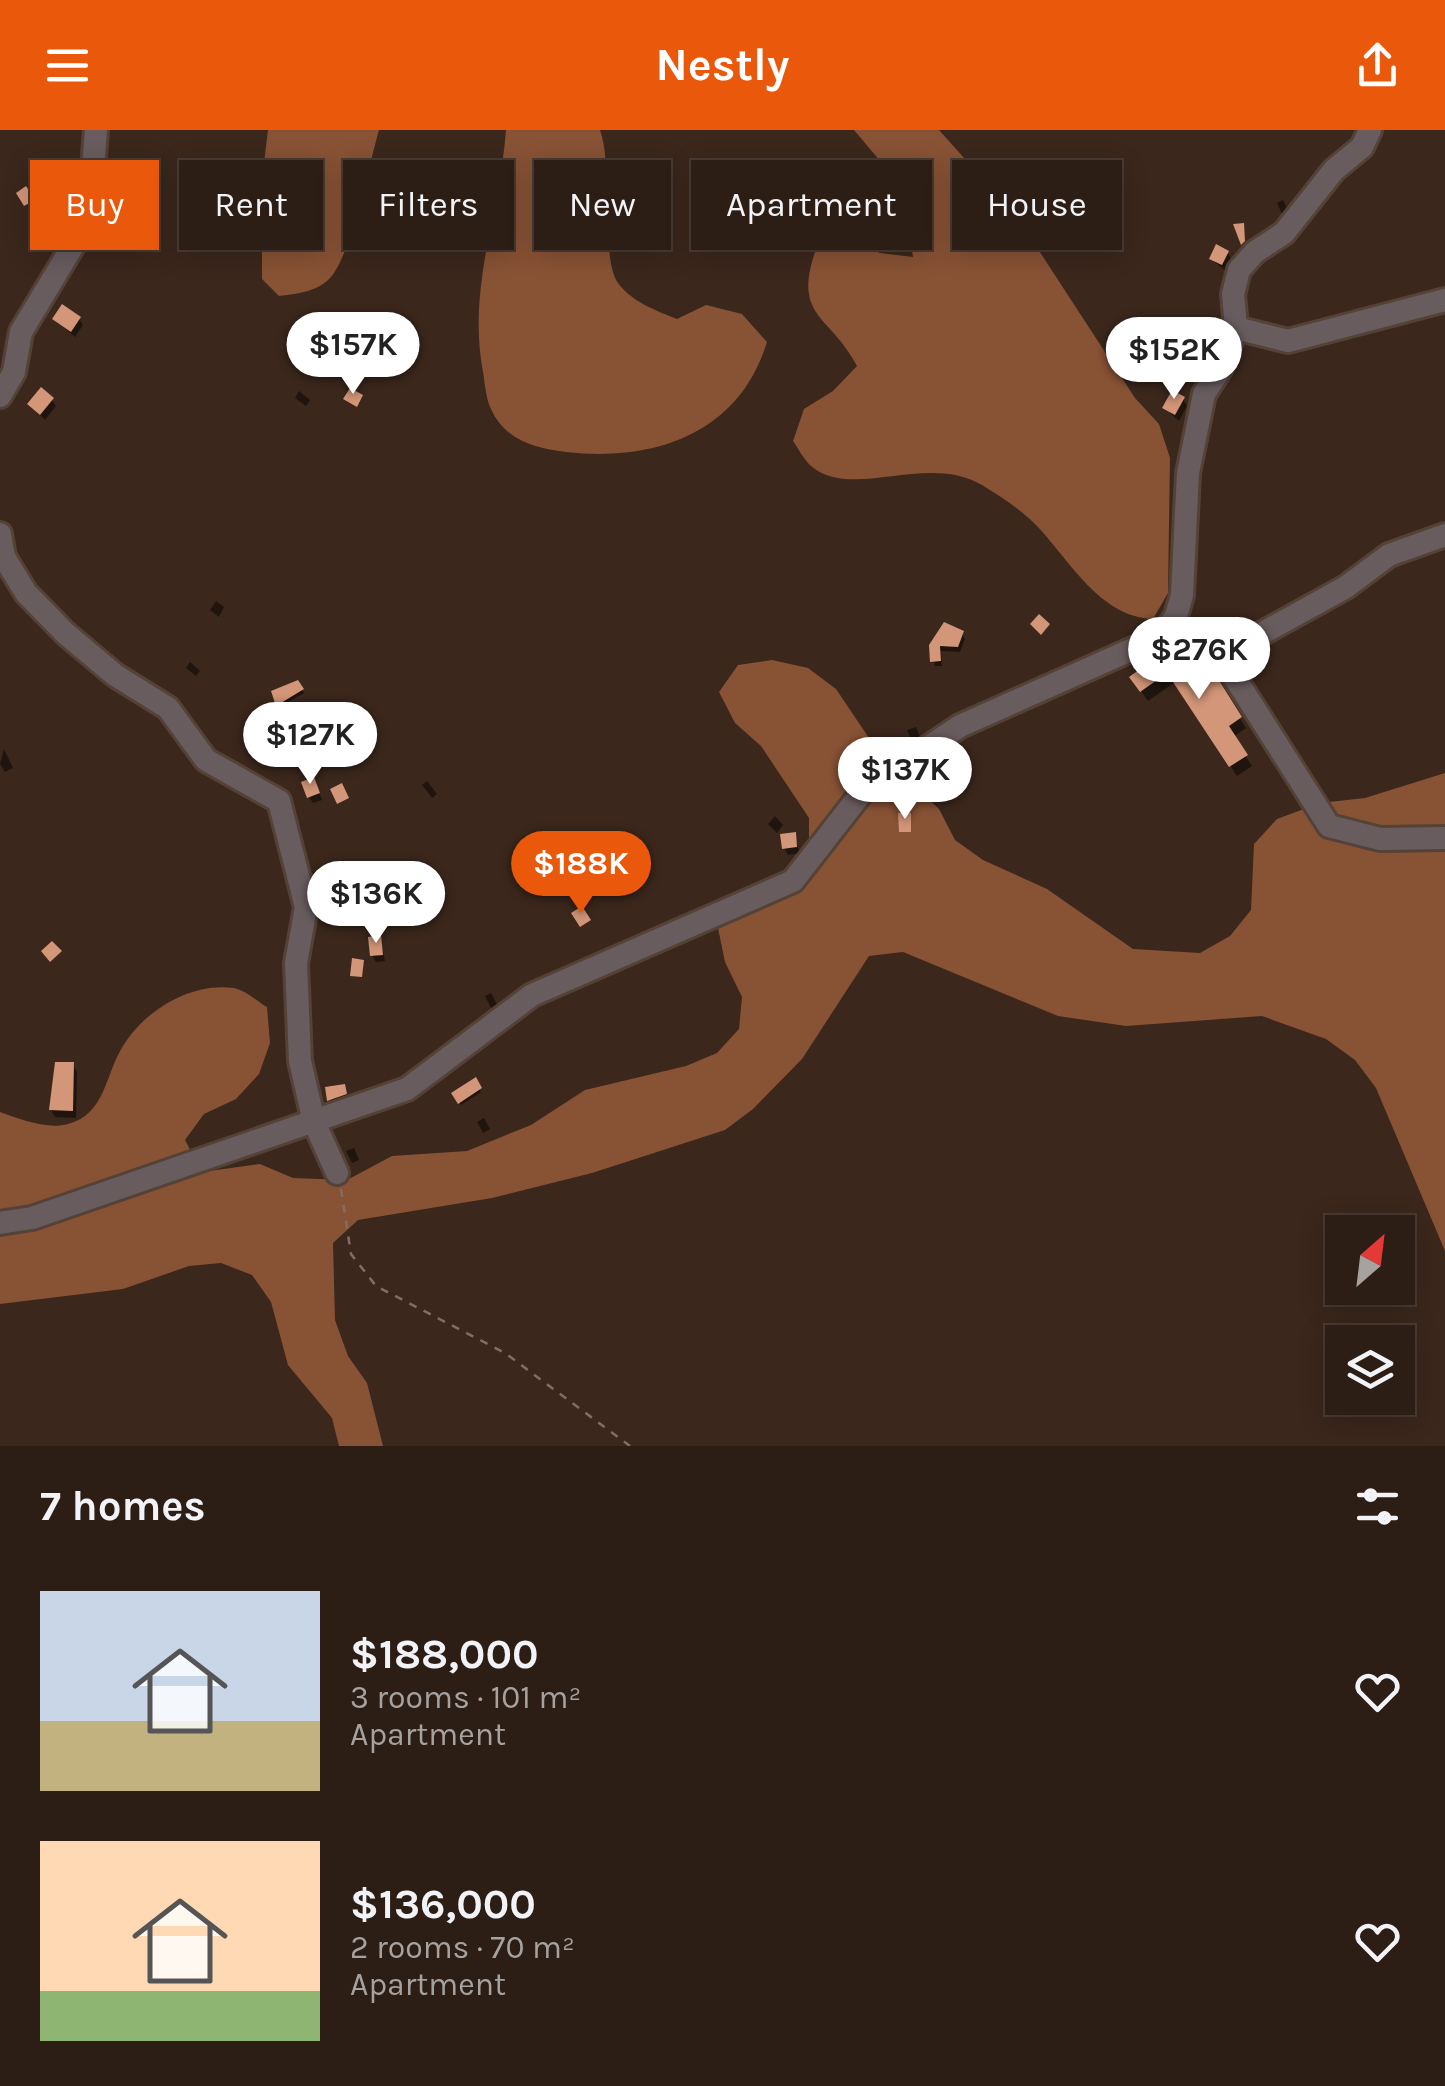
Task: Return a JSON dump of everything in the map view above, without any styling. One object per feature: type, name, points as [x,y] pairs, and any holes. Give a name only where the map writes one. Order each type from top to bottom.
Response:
[{"type":"street","points":[[0,396],[14,372],[21,332],[83,229],[90,206],[96,130]]},
{"type":"street","points":[[0,1223],[32,1218],[407,1089],[532,995],[793,881],[862,791],[960,726],[1162,636],[1176,616],[1182,595],[1186,493],[1204,394],[1221,368],[1236,328],[1234,294],[1239,270],[1255,252],[1284,233],[1334,170],[1362,147],[1370,130]]},
{"type":"street","points":[[1236,328],[1288,341],[1445,300]]},
{"type":"street","points":[[0,534],[4,556],[26,593],[64,633],[115,675],[168,708],[206,760],[279,801],[306,908],[296,963],[300,1061],[314,1122],[336,1174]]},
{"type":"street","points":[[1221,656],[1346,588],[1389,556],[1445,535]]},
{"type":"street","points":[[1162,636],[1221,656],[1329,826],[1380,839],[1445,838]]},
{"type":"path","points":[[336,1174],[351,1254],[376,1286],[505,1352],[630,1446]]},
{"type":"shaded area","points":[[268,130],[379,130],[371,160],[343,160],[345,250],[330,278],[306,292],[279,296],[262,279],[262,250],[323,250],[323,160],[264,160]]},
{"type":"shaded area","points":[[506,130],[600,130],[605,160],[534,160],[534,250],[610,250],[613,271],[624,290],[677,319],[706,305],[742,314],[767,342],[754,374],[714,420],[661,446],[599,454],[532,445],[512,435],[497,420],[486,391],[479,310],[487,250],[514,250],[514,160],[503,160]]},
{"type":"shaded area","points":[[854,130],[939,130],[966,160],[952,160],[952,250],[1039,250],[1135,398],[1159,424],[1170,458],[1168,593],[1153,619],[1117,609],[1102,598],[1031,520],[982,485],[960,476],[937,473],[868,479],[828,476],[808,463],[793,441],[804,409],[833,391],[857,366],[811,302],[808,289],[816,250],[874,250],[913,257],[912,250],[932,250],[932,160],[879,160]]},
{"type":"shaded area","points":[[772,660],[808,668],[836,689],[875,747],[939,809],[955,840],[983,860],[1047,889],[1133,949],[1200,953],[1230,936],[1251,910],[1254,844],[1277,819],[1320,803],[1365,798],[1445,773],[1445,1251],[1376,1088],[1355,1060],[1326,1039],[1262,1016],[1126,1026],[1058,1016],[903,952],[869,956],[802,1059],[753,1109],[725,1130],[592,1173],[492,1198],[358,1220],[333,1243],[335,1320],[348,1356],[367,1383],[383,1446],[339,1446],[332,1418],[288,1365],[271,1302],[252,1275],[221,1263],[189,1266],[123,1289],[0,1304],[0,1112],[51,1126],[81,1119],[103,1092],[132,1033],[156,1010],[186,994],[234,988],[267,1007],[270,1043],[259,1074],[236,1099],[204,1114],[185,1140],[202,1172],[260,1164],[293,1178],[347,1180],[392,1156],[467,1151],[531,1125],[585,1090],[686,1066],[717,1053],[739,1029],[742,997],[725,962],[718,928],[742,889],[781,874],[809,838],[809,818],[761,746],[735,723],[719,692],[738,665]]},
{"type":"building","points":[[26,186],[30,203],[24,206],[16,193]]},
{"type":"building","points":[[1244,223],[1245,241],[1241,245],[1233,224]]},
{"type":"building","points":[[1216,244],[1229,251],[1222,265],[1209,259]]},
{"type":"building","points":[[62,304],[81,317],[71,332],[52,319]]},
{"type":"building","points":[[41,387],[54,398],[40,415],[27,404]]},
{"type":"building","points":[[350,388],[363,395],[357,407],[343,399]]},
{"type":"building","points":[[1172,390],[1185,397],[1175,415],[1162,408]]},
{"type":"building","points":[[1039,614],[1050,624],[1041,635],[1030,624]]},
{"type":"building","points":[[944,622],[964,631],[958,647],[940,646],[941,661],[930,662],[929,645]]},
{"type":"building","points":[[1164,652],[1178,657],[1201,684],[1215,674],[1242,717],[1229,726],[1248,755],[1229,767],[1167,673],[1140,692],[1129,677]]},
{"type":"building","points":[[298,680],[304,689],[276,706],[271,691]]},
{"type":"building","points":[[314,777],[320,793],[307,798],[301,782]]},
{"type":"building","points":[[342,783],[349,798],[337,804],[330,789]]},
{"type":"building","points":[[898,813],[911,813],[911,832],[899,832]]},
{"type":"building","points":[[796,832],[797,847],[782,849],[780,834]]},
{"type":"building","points":[[568,843],[579,853],[570,864],[558,854]]},
{"type":"building","points":[[582,906],[591,920],[580,927],[571,913]]},
{"type":"building","points":[[381,935],[383,955],[370,956],[368,937]]},
{"type":"building","points":[[52,941],[62,951],[50,962],[41,951]]},
{"type":"building","points":[[352,958],[364,960],[362,977],[350,976]]},
{"type":"building","points":[[55,1062],[74,1062],[73,1111],[49,1110]]},
{"type":"building","points":[[476,1077],[482,1088],[458,1104],[451,1093]]},
{"type":"building","points":[[345,1084],[347,1094],[327,1101],[325,1087]]}]
